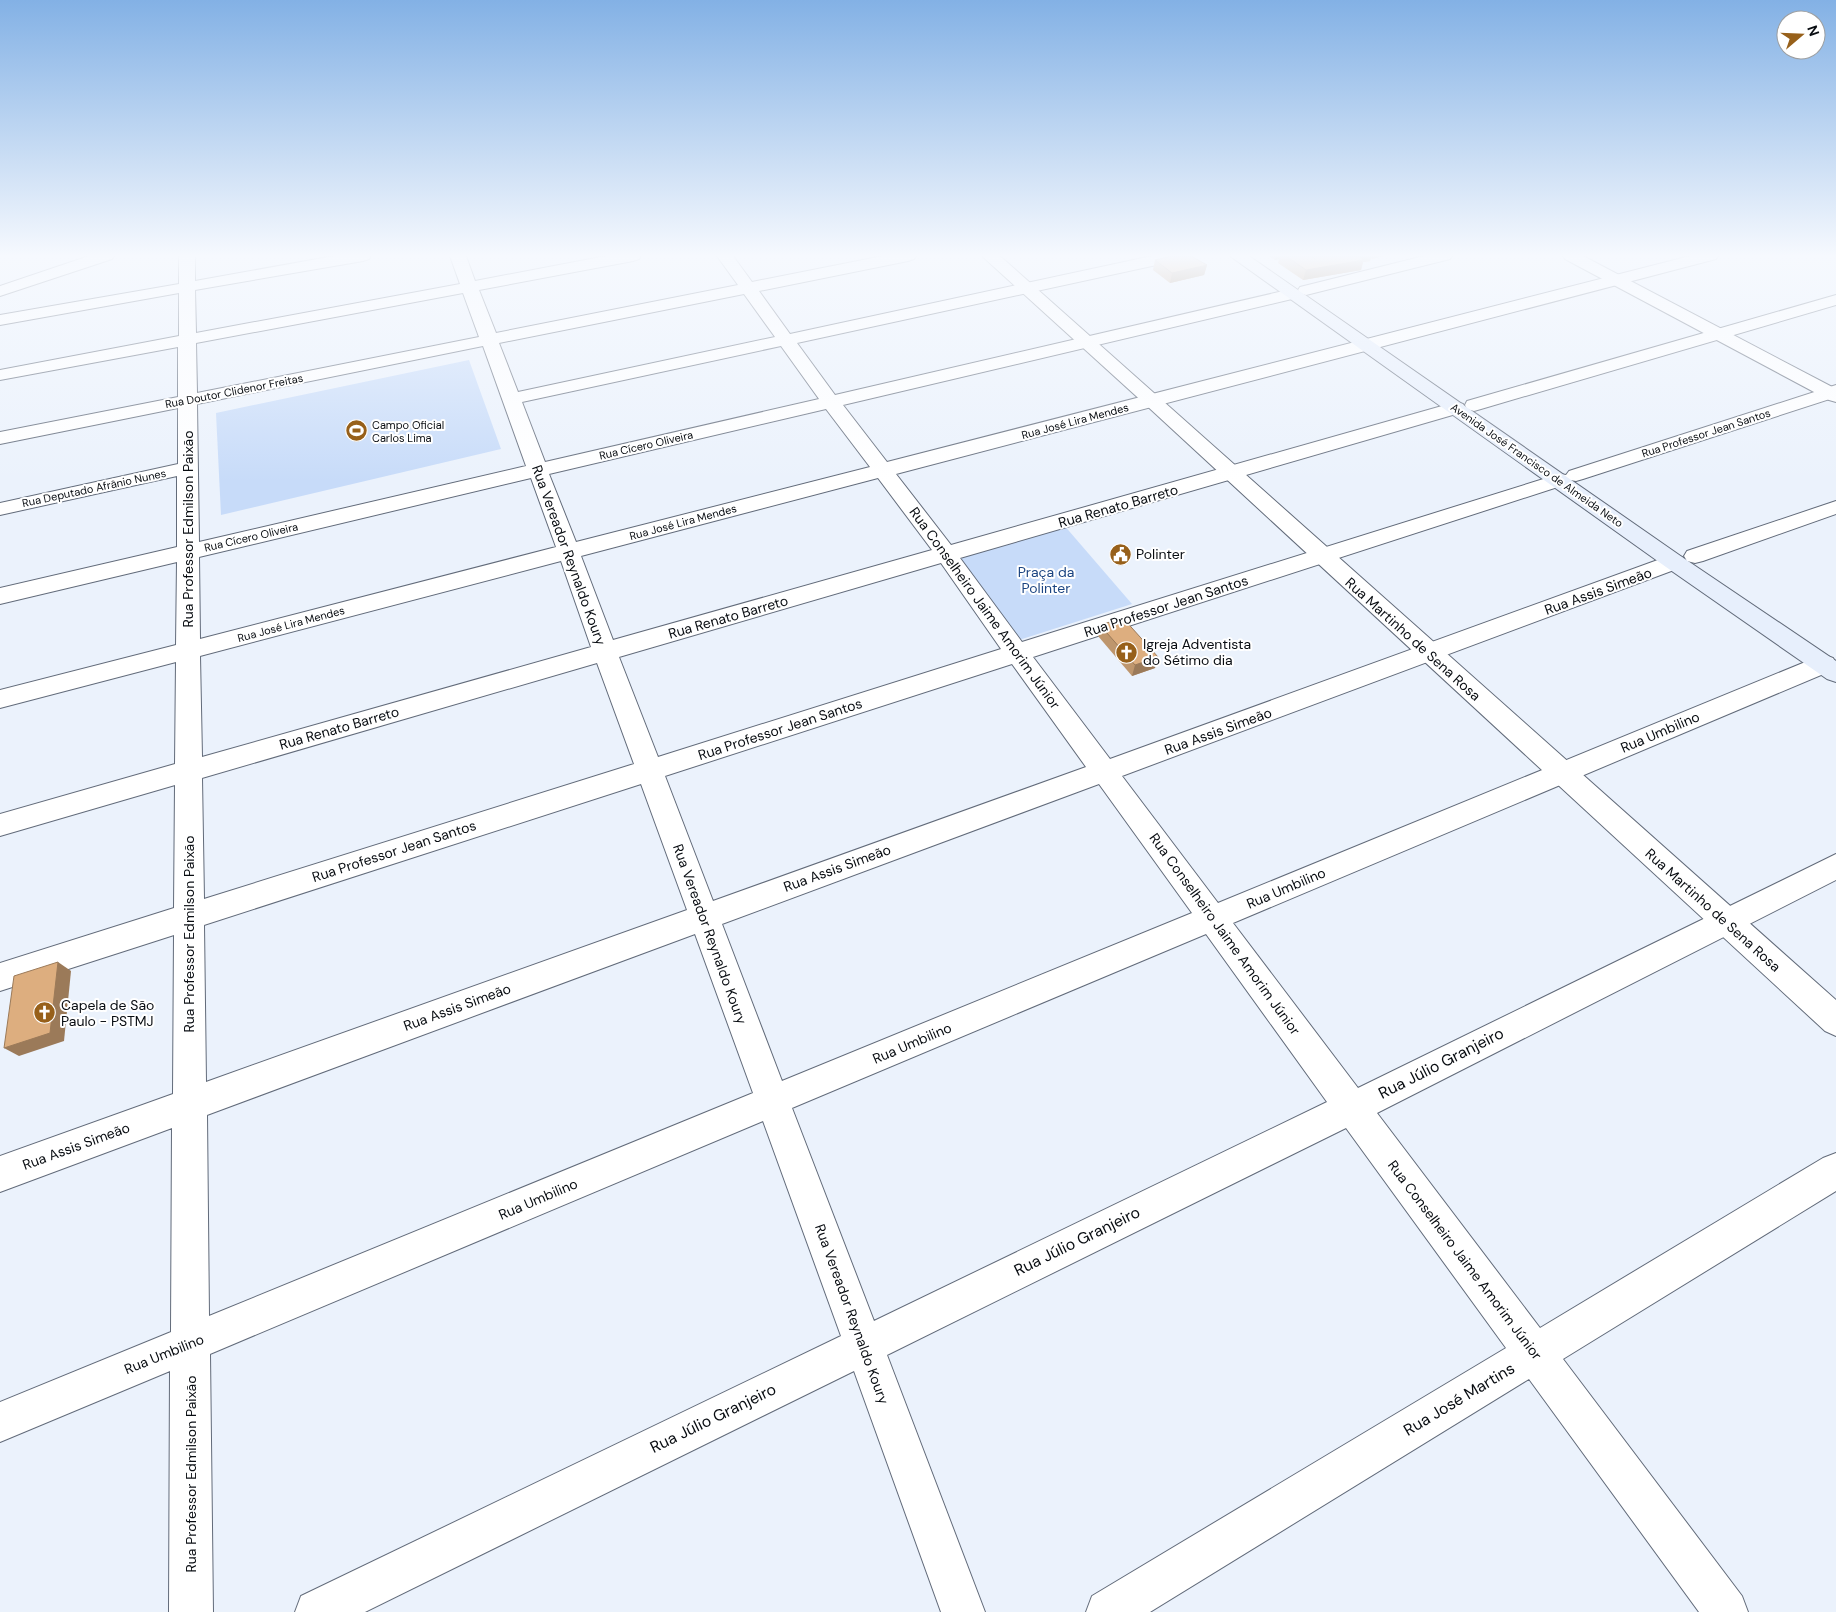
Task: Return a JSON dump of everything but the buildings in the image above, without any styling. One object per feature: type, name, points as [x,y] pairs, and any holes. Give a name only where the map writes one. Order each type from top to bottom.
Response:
[{"type":"main road","name":"Avenida José Francisco de Almeida Neto","points":[[1356,331],[1832,663]]},
{"type":"street","name":"Rua Professor Edmilson Paixão","points":[[188,331],[191,1612]]},
{"type":"street","points":[[0,375],[235,331]]},
{"type":"street","name":"Rua Vereador Reynaldo Koury","points":[[486,331],[963,1612]]},
{"type":"street","name":"Rua Doutor Clidenor Freitas","points":[[0,438],[533,331]]},
{"type":"street","name":"Rua Conselheiro Jaime Amorim Júnior","points":[[781,331],[831,402],[947,554],[1017,653],[1352,1108],[1726,1612]]},
{"type":"street","points":[[512,399],[832,331]]},
{"type":"street","name":"Rua Martinho de Sena Rosa","points":[[1073,331],[1153,401],[1836,1021]]},
{"type":"street","name":"Rua Cícero Oliveira","points":[[0,596],[537,469],[1135,331]]},
{"type":"street","name":"Rua José Lira Mendes","points":[[0,699],[1422,331]]},
{"type":"street","points":[[1714,331],[1834,393]]},
{"type":"street","name":"Rua Renato Barreto","points":[[0,825],[1729,331]]},
{"type":"street","name":"Rua Professor Jean Santos","points":[[0,977],[1834,393]]},
{"type":"street","name":"Rua Deputado Afrânio Nunes","points":[[0,509],[188,468]]},
{"type":"street","name":"Rua Assis Simeão","points":[[0,1174],[704,916],[1430,654],[1685,559],[1836,507]]},
{"type":"street","name":"Rua Umbilino","points":[[0,1422],[1562,773],[1832,663]]},
{"type":"street","name":"Rua Júlio Granjeiro","points":[[317,1612],[1352,1108],[1836,866]]},
{"type":"street","name":"Rua José Martins","points":[[1108,1612],[1836,1171]]},
{"type":"green space","name":"Campo Oficial Carlos Lima","points":[[469,360],[501,449],[221,515],[216,413]]},
{"type":"green space","name":"Praça da Polinter","points":[[1063,524],[1132,604],[1019,640],[956,554]]},
{"type":"place","name":"Campo Oficial Carlos Lima","points":[[356,431]]},
{"type":"place","name":"Polinter","points":[[1120,554]]},
{"type":"place","name":"Igreja Adventista do Sétimo dia","points":[[1127,652]]},
{"type":"place","name":"Capela de São Paulo - PSTMJ","points":[[45,1013]]}]
